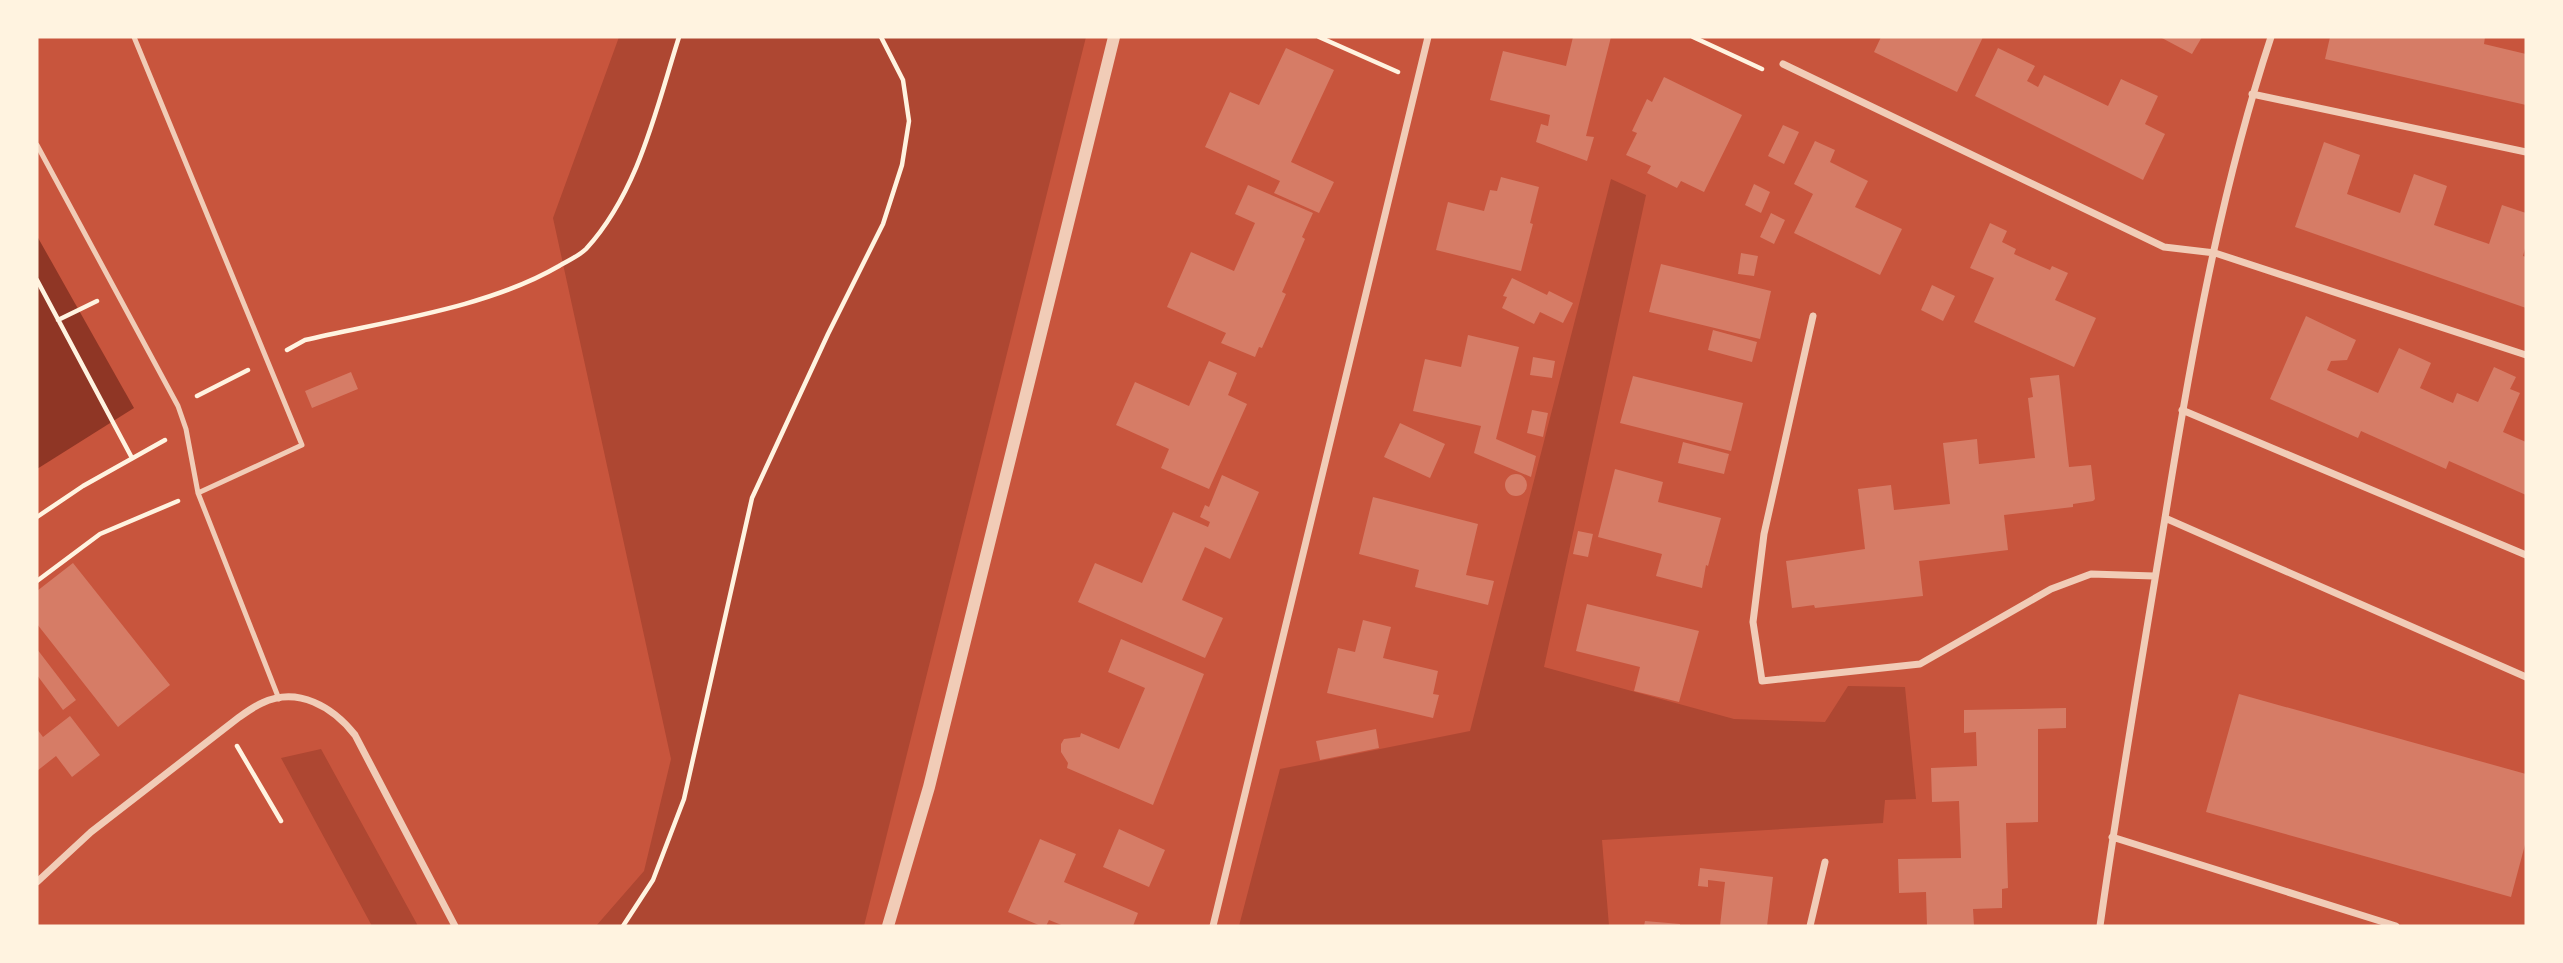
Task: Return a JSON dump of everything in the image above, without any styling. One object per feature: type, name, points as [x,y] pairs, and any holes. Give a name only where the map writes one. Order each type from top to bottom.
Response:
[{"type":"street","points":[[888,926],[929,787],[1114,37]]},
{"type":"street","points":[[1213,926],[1428,37]]},
{"type":"street","points":[[2100,926],[2112,837],[2182,410],[2214,253],[2252,94],[2271,37]]},
{"type":"street","points":[[1783,64],[2164,247],[2214,253],[2526,355]]},
{"type":"street","points":[[2252,94],[2526,152]]},
{"type":"street","points":[[1813,316],[1763,534],[1753,622],[1762,681],[1920,664],[2050,589],[2091,574],[2154,576]]},
{"type":"street","points":[[2182,410],[2526,555]]},
{"type":"street","points":[[2165,518],[2526,677]]},
{"type":"street","points":[[37,881],[91,832],[226,727],[264,702],[279,699],[317,702],[345,722],[355,735],[455,926]]},
{"type":"street","points":[[2112,837],[2396,926]]},
{"type":"street","points":[[1811,926],[1825,862]]},
{"type":"lane","points":[[134,37],[302,444],[198,493]]},
{"type":"lane","points":[[37,145],[178,406],[186,429],[198,493],[279,699]]},
{"type":"path","points":[[178,406],[305,340],[484,299],[537,278],[584,250],[614,211],[637,169],[680,37]]},
{"type":"path","points":[[623,926],[653,880],[684,799],[752,498],[828,334],[883,224],[902,165],[909,121],[903,80],[881,37]]},
{"type":"path","points":[[1319,37],[1418,81]]},
{"type":"path","points":[[1693,37],[1777,76],[1783,64]]},
{"type":"path","points":[[37,280],[132,458]]},
{"type":"path","points":[[58,320],[117,292]]},
{"type":"path","points":[[37,517],[83,486],[186,429]]},
{"type":"path","points":[[37,581],[100,534],[198,493]]},
{"type":"path","points":[[226,727],[281,821]]},
{"type":"shaded area","points":[[619,37],[1086,37],[864,926],[596,926],[644,871],[671,759],[553,218]]},
{"type":"shaded area","points":[[1611,179],[1646,195],[1544,667],[1734,719],[1825,722],[1848,686],[1905,687],[1916,799],[1885,800],[1883,823],[1602,840],[1609,926],[1239,926],[1280,769],[1470,731]]},
{"type":"shaded area","points":[[37,236],[134,408],[37,469]]},
{"type":"shaded area","points":[[321,749],[418,926],[372,926],[281,758]]},
{"type":"building","points":[[1573,37],[1611,37],[1586,136],[1594,137],[1587,161],[1536,142],[1541,124],[1548,126],[1550,115],[1490,100],[1503,51],[1566,66]]},
{"type":"building","points":[[1881,37],[1983,37],[1957,92],[1874,52]]},
{"type":"building","points":[[2160,37],[2202,37],[2192,54]]},
{"type":"building","points":[[2330,37],[2485,37],[2484,44],[2526,54],[2526,105],[2325,59]]},
{"type":"building","points":[[1286,48],[1334,70],[1291,162],[1334,182],[1319,213],[1274,193],[1280,181],[1205,147],[1230,92],[1259,105]]},
{"type":"building","points":[[1998,48],[2035,66],[2027,81],[2038,87],[2044,75],[2108,106],[2121,79],[2158,96],[2145,124],[2165,134],[2143,180],[1975,96]]},
{"type":"building","points":[[1664,77],[1742,115],[1704,192],[1681,181],[1677,188],[1647,173],[1651,166],[1626,155],[1637,133],[1632,131],[1647,99],[1652,102]]},
{"type":"building","points":[[1783,125],[1799,132],[1784,164],[1768,156]]},
{"type":"building","points":[[1815,141],[1835,150],[1830,162],[1868,181],[1855,207],[1902,229],[1880,275],[1794,233],[1813,194],[1794,184]]},
{"type":"building","points":[[2324,142],[2360,155],[2347,194],[2400,213],[2414,174],[2447,186],[2434,225],[2489,244],[2502,205],[2526,213],[2526,245],[2523,256],[2526,257],[2526,308],[2295,227]]},
{"type":"building","points":[[1501,177],[1539,187],[1521,271],[1436,250],[1448,202],[1484,211],[1490,190],[1497,191]]},
{"type":"building","points":[[1754,184],[1770,192],[1761,213],[1745,205]]},
{"type":"building","points":[[1248,185],[1313,213],[1282,292],[1286,294],[1262,348],[1259,347],[1255,357],[1221,343],[1226,333],[1167,307],[1191,252],[1234,271],[1255,223],[1235,214]]},
{"type":"building","points":[[1771,213],[1785,220],[1774,244],[1760,237]]},
{"type":"building","points":[[1990,223],[2007,231],[2002,242],[2016,249],[2014,254],[2050,270],[2052,266],[2068,273],[2055,300],[2096,318],[2074,367],[1974,322],[1994,278],[1970,268]]},
{"type":"building","points":[[1741,253],[1758,256],[1754,276],[1738,274]]},
{"type":"building","points":[[1661,264],[1771,291],[1760,339],[1649,312]]},
{"type":"building","points":[[1512,278],[1547,295],[1549,291],[1573,303],[1563,323],[1540,312],[1534,324],[1502,308],[1507,297],[1503,296]]},
{"type":"building","points":[[1932,285],[1955,296],[1943,321],[1921,310]]},
{"type":"building","points":[[2306,316],[2356,340],[2347,360],[2331,361],[2327,370],[2378,393],[2399,348],[2431,363],[2420,388],[2453,403],[2457,393],[2478,402],[2494,367],[2516,377],[2510,389],[2520,393],[2503,432],[2526,442],[2526,495],[2449,461],[2446,469],[2361,431],[2358,438],[2270,399]]},
{"type":"building","points":[[1713,330],[1757,342],[1752,362],[1708,350]]},
{"type":"building","points":[[1468,335],[1519,347],[1496,439],[1536,456],[1531,477],[1474,453],[1481,426],[1413,411],[1425,359],[1461,367]]},
{"type":"building","points":[[1533,357],[1555,361],[1552,378],[1530,375]]},
{"type":"building","points":[[1209,361],[1237,373],[1228,395],[1247,404],[1209,489],[1161,468],[1169,449],[1116,425],[1135,382],[1189,406]]},
{"type":"building","points":[[351,372],[358,389],[312,408],[305,391]]},
{"type":"building","points":[[2059,375],[2069,467],[2091,465],[2095,499],[2093,501],[2073,504],[2073,507],[2004,515],[2008,550],[1919,561],[1923,596],[1792,608],[1786,561],[1865,549],[1858,489],[1891,485],[1894,510],[1950,504],[1943,443],[1977,439],[1979,464],[2035,458],[2028,398],[2033,397],[2030,378]]},
{"type":"building","points":[[1633,376],[1743,403],[1731,451],[1620,423]]},
{"type":"building","points":[[1532,410],[1548,413],[1543,437],[1527,433]]},
{"type":"building","points":[[1400,423],[1445,444],[1430,478],[1384,457]]},
{"type":"building","points":[[1683,442],[1729,454],[1724,474],[1678,463]]},
{"type":"building","points":[[1615,469],[1663,482],[1658,502],[1721,518],[1708,566],[1706,565],[1702,588],[1656,576],[1662,554],[1598,537]]},
{"type":"building","points":[[1516,474],[1524,477],[1527,485],[1524,493],[1516,496],[1508,493],[1505,485],[1508,477]]},
{"type":"building","points":[[1222,475],[1259,492],[1230,559],[1205,547],[1182,600],[1223,618],[1205,658],[1078,602],[1095,563],[1142,583],[1173,512],[1208,527],[1210,522],[1200,517],[1205,505],[1209,507]]},
{"type":"building","points":[[1373,497],[1478,524],[1466,575],[1494,581],[1488,605],[1415,587],[1419,570],[1359,554]]},
{"type":"building","points":[[1578,531],[1593,534],[1588,557],[1573,554]]},
{"type":"building","points":[[73,563],[170,685],[118,727],[37,624],[37,591]]},
{"type":"building","points":[[1587,604],[1699,631],[1679,702],[1634,691],[1640,667],[1576,651]]},
{"type":"building","points":[[1363,620],[1391,627],[1383,658],[1438,671],[1433,694],[1439,695],[1433,718],[1327,693],[1338,648],[1355,652]]},
{"type":"building","points":[[1121,639],[1204,674],[1153,805],[1067,768],[1068,763],[1061,752],[1064,739],[1080,737],[1081,733],[1119,749],[1145,688],[1108,672]]},
{"type":"building","points":[[37,649],[76,700],[63,710],[37,675]]},
{"type":"building","points":[[2239,694],[2526,774],[2526,841],[2511,897],[2206,812]]},
{"type":"building","points":[[2066,708],[2066,728],[2038,729],[2038,822],[2006,823],[2008,888],[2002,889],[2002,908],[1973,909],[1974,926],[1927,926],[1926,892],[1899,893],[1898,859],[1961,858],[1959,801],[1932,802],[1931,768],[1977,766],[1976,732],[1964,733],[1964,710]]},
{"type":"building","points":[[70,716],[100,755],[72,777],[56,756],[37,771],[37,729],[43,737]]},
{"type":"building","points":[[1376,729],[1379,748],[1320,760],[1316,741]]},
{"type":"building","points":[[1119,829],[1165,850],[1149,887],[1103,867]]},
{"type":"building","points":[[1040,839],[1076,854],[1064,882],[1138,913],[1133,926],[1064,926],[1049,920],[1046,926],[1041,926],[1008,912]]},
{"type":"building","points":[[1700,868],[1773,877],[1767,926],[1720,926],[1725,882],[1708,880],[1708,887],[1698,886]]},
{"type":"building","points":[[1645,921],[1680,924],[1680,926],[1644,926]]}]
